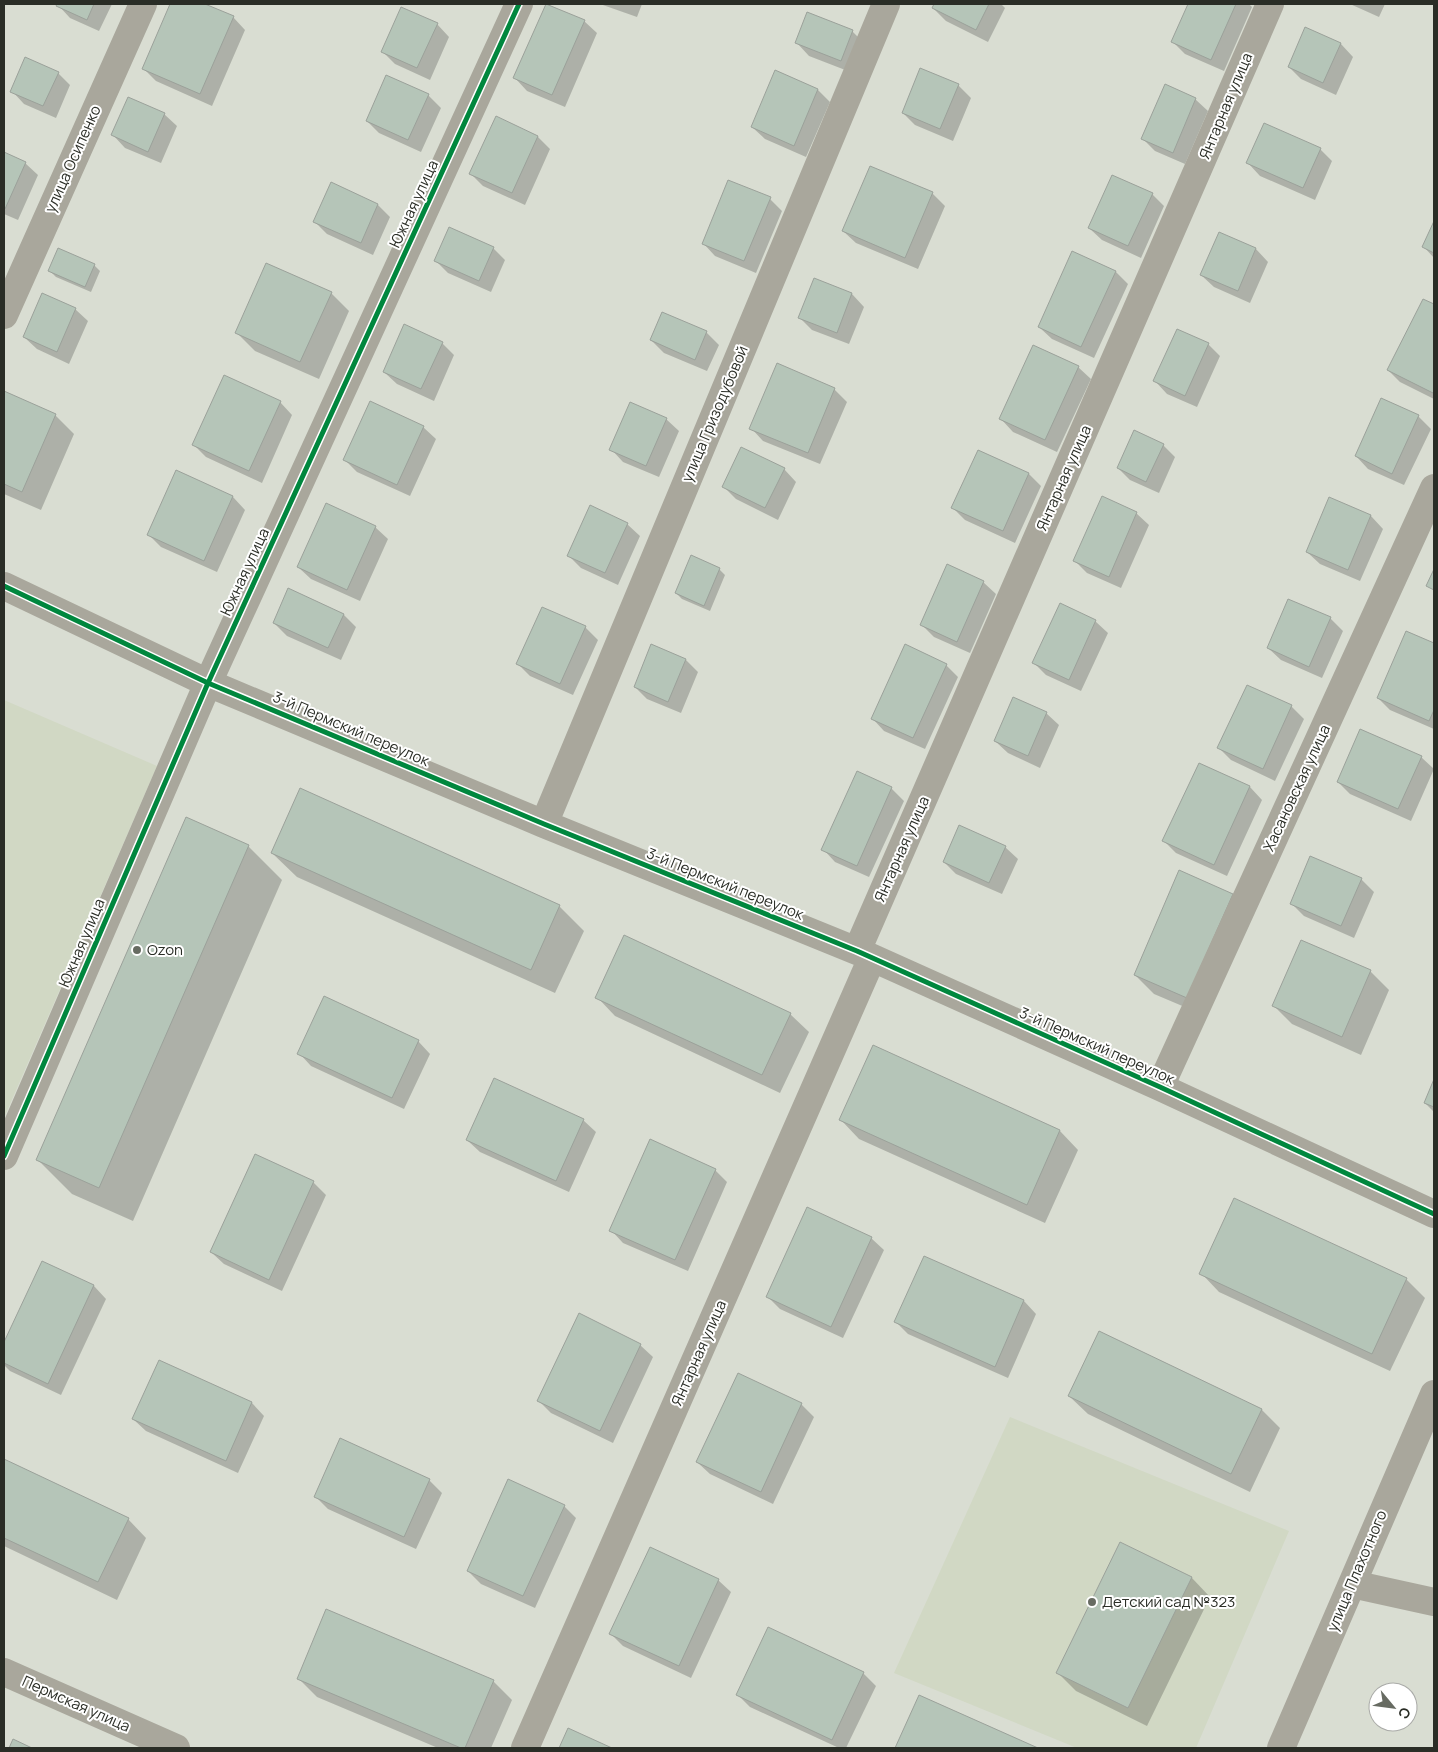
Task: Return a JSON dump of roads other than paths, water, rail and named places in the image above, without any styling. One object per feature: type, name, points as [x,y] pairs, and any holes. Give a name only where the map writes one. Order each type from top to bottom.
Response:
[{"type":"street","name":"улица Осипенко","points":[[4,315],[143,4]]},
{"type":"street","name":"Южная улица","points":[[4,1156],[208,683],[519,4]]},
{"type":"street","name":"улица Гризодубовой","points":[[544,824],[886,4]]},
{"type":"street","name":"Янтарная улица","points":[[525,1748],[1270,4]]},
{"type":"street","name":"Хасановская улица","points":[[1160,1087],[1434,488]]},
{"type":"street","name":"3-й Пермский переулок","points":[[4,586],[208,683],[544,824],[864,954],[1160,1087],[1434,1214]]},
{"type":"street","name":"улица Плахотного","points":[[1281,1748],[1434,1394]]},
{"type":"street","points":[[1352,1584],[1434,1602]]},
{"type":"street","name":"Пермская улица","points":[[4,1672],[127,1738],[176,1748]]},
{"type":"place","name":"Ozon","points":[[137,950]]},
{"type":"place","name":"Детский сад №323","points":[[1092,1602]]}]
